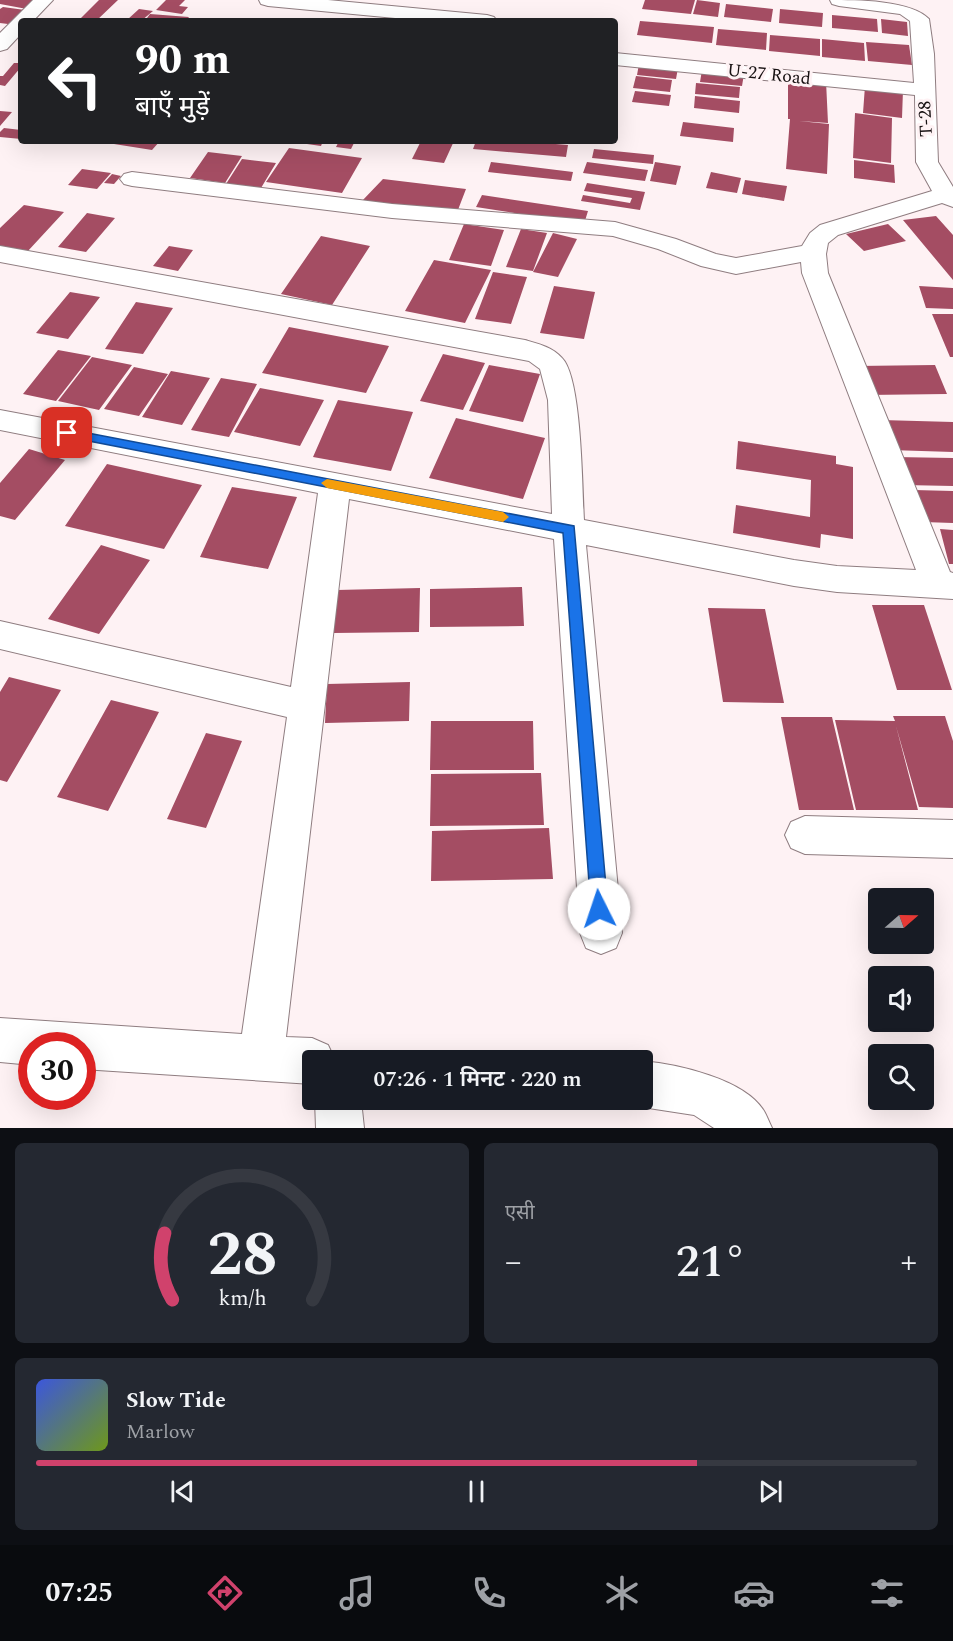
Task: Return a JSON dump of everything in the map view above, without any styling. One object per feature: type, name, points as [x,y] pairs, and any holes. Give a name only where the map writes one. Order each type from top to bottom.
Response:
[{"type":"street","points":[[23,18],[44,0]]},
{"type":"street","points":[[268,0],[456,18]]},
{"type":"street","points":[[841,0],[895,7],[916,14]]},
{"type":"street","name":"T-28","points":[[916,14],[924,90],[927,162],[932,177],[950,197]]},
{"type":"street","points":[[0,45],[16,24]]},
{"type":"street","name":"U-27 Road","points":[[618,58],[924,90]]},
{"type":"street","points":[[132,179],[392,211],[615,229],[667,244],[710,261],[736,267],[813,252]]},
{"type":"street","points":[[0,420],[794,573],[837,579],[946,586],[815,273],[813,252],[817,238],[843,224],[950,197]]},
{"type":"street","points":[[0,254],[525,349],[539,354],[553,364],[562,400],[569,530],[601,933]]},
{"type":"street","points":[[261,1058],[335,485]]},
{"type":"street","points":[[0,635],[306,706]]},
{"type":"street","points":[[805,835],[953,839]]},
{"type":"street","points":[[0,1040],[18,1041]]},
{"type":"street","points":[[96,1047],[302,1060]]},
{"type":"street","points":[[653,1085],[677,1086],[710,1097],[744,1121],[748,1128]]},
{"type":"street","points":[[339,1110],[340,1128]]},
{"type":"building","points":[[0,0],[37,0],[27,9],[0,4]]},
{"type":"building","points":[[99,0],[118,0],[99,18],[81,18]]},
{"type":"building","points":[[166,0],[185,0],[179,6],[188,7],[182,14],[156,10]]},
{"type":"building","points":[[645,0],[695,0],[691,14],[642,9]]},
{"type":"building","points":[[697,0],[720,3],[718,17],[693,14]]},
{"type":"building","points":[[726,4],[773,9],[771,22],[724,17]]},
{"type":"building","points":[[3,7],[25,10],[8,24],[0,23],[0,9]]},
{"type":"building","points":[[139,9],[153,11],[145,18],[129,18]]},
{"type":"building","points":[[780,9],[823,13],[822,27],[779,23]]},
{"type":"building","points":[[150,14],[189,17],[188,18],[147,18]]},
{"type":"building","points":[[832,15],[877,19],[878,32],[832,28]]},
{"type":"building","points":[[881,19],[907,22],[908,36],[882,33]]},
{"type":"building","points":[[640,21],[714,27],[712,43],[637,35]]},
{"type":"building","points":[[718,29],[767,33],[766,50],[716,45]]},
{"type":"building","points":[[770,35],[820,39],[820,56],[769,51]]},
{"type":"building","points":[[822,39],[864,43],[865,61],[822,57]]},
{"type":"building","points":[[866,42],[909,45],[912,65],[868,61]]},
{"type":"building","points":[[14,63],[18,63],[18,71],[5,86],[0,85],[0,76],[3,76]]},
{"type":"building","points":[[639,64],[678,68],[676,79],[637,75]]},
{"type":"building","points":[[702,70],[744,74],[742,86],[700,82]]},
{"type":"building","points":[[636,76],[672,80],[670,92],[633,88]]},
{"type":"building","points":[[788,78],[826,81],[828,123],[799,121],[829,124],[827,174],[786,169],[790,119],[788,119]]},
{"type":"building","points":[[696,83],[740,87],[739,98],[695,94]]},
{"type":"building","points":[[865,86],[903,90],[902,118],[863,113]]},
{"type":"building","points":[[635,91],[671,95],[669,106],[632,102]]},
{"type":"building","points":[[695,96],[740,101],[739,113],[694,108]]},
{"type":"building","points":[[0,111],[12,112],[0,126]]},
{"type":"building","points":[[855,113],[892,118],[891,163],[853,158]]},
{"type":"building","points":[[683,122],[734,128],[733,142],[680,136]]},
{"type":"building","points":[[4,128],[18,130],[18,139],[0,137],[0,132]]},
{"type":"building","points":[[114,144],[157,144],[152,150]]},
{"type":"building","points":[[338,144],[354,144],[351,149],[336,147]]},
{"type":"building","points":[[420,144],[453,144],[444,163],[412,159]]},
{"type":"building","points":[[475,144],[568,145],[566,157],[473,149]]},
{"type":"building","points":[[289,148],[362,158],[342,193],[266,182]]},
{"type":"building","points":[[594,149],[654,155],[653,164],[592,158]]},
{"type":"building","points":[[208,152],[242,156],[225,183],[190,178]]},
{"type":"building","points":[[242,159],[276,163],[261,188],[226,184]]},
{"type":"building","points":[[854,160],[894,165],[895,183],[854,178]]},
{"type":"building","points":[[491,162],[573,172],[571,181],[488,172]]},
{"type":"building","points":[[587,162],[648,170],[645,181],[583,173]]},
{"type":"building","points":[[655,162],[681,166],[676,185],[650,181]]},
{"type":"building","points":[[82,169],[111,173],[97,189],[68,185]]},
{"type":"building","points":[[711,172],[741,178],[737,193],[706,188]]},
{"type":"building","points":[[112,174],[121,176],[114,184],[104,183]]},
{"type":"building","points":[[383,179],[466,189],[456,215],[361,202]]},
{"type":"building","points":[[745,180],[787,186],[784,201],[742,194]]},
{"type":"building","points":[[587,183],[645,192],[640,210],[581,201],[583,195],[630,203],[632,198],[584,191]]},
{"type":"building","points":[[482,195],[588,211],[584,224],[476,207]]},
{"type":"building","points":[[24,205],[64,212],[27,252],[0,246],[0,228]]},
{"type":"building","points":[[87,213],[115,218],[86,252],[58,247]]},
{"type":"building","points":[[936,216],[953,235],[953,280],[903,220]]},
{"type":"building","points":[[464,224],[504,230],[491,266],[449,260]]},
{"type":"building","points":[[888,224],[906,241],[864,251],[846,234]]},
{"type":"building","points":[[521,229],[547,233],[533,271],[506,267]]},
{"type":"building","points":[[553,233],[577,239],[558,277],[533,272]]},
{"type":"building","points":[[321,236],[370,246],[332,305],[281,294]]},
{"type":"building","points":[[169,246],[193,250],[178,271],[153,266]]},
{"type":"building","points":[[434,260],[491,270],[465,323],[405,311]]},
{"type":"building","points":[[493,272],[527,277],[511,324],[475,319]]},
{"type":"building","points":[[554,286],[595,292],[584,339],[540,333]]},
{"type":"building","points":[[919,286],[953,288],[953,309],[926,308]]},
{"type":"building","points":[[70,292],[100,297],[68,339],[36,333]]},
{"type":"building","points":[[136,302],[173,308],[143,354],[105,349]]},
{"type":"building","points":[[932,314],[953,314],[953,357],[950,357]]},
{"type":"building","points":[[289,327],[389,346],[366,393],[262,373]]},
{"type":"building","points":[[58,350],[91,356],[56,401],[23,394]]},
{"type":"building","points":[[443,354],[485,363],[463,410],[420,401]]},
{"type":"building","points":[[92,357],[132,365],[99,410],[58,401]]},
{"type":"building","points":[[489,365],[540,374],[523,422],[469,411]]},
{"type":"building","points":[[935,365],[947,394],[867,395],[857,366]]},
{"type":"building","points":[[134,367],[168,374],[139,416],[104,409]]},
{"type":"building","points":[[171,371],[210,378],[182,425],[142,417]]},
{"type":"building","points":[[221,378],[257,384],[229,437],[191,430]]},
{"type":"building","points":[[260,388],[324,400],[300,446],[234,432]]},
{"type":"building","points":[[338,400],[413,412],[391,471],[313,457]]},
{"type":"building","points":[[456,418],[545,438],[523,499],[429,478]]},
{"type":"building","points":[[881,420],[953,422],[953,452],[890,450]]},
{"type":"building","points":[[738,441],[836,456],[836,464],[853,467],[853,539],[821,534],[820,548],[733,533],[736,505],[810,517],[811,480],[736,469]]},
{"type":"building","points":[[29,449],[65,460],[15,520],[0,516],[0,483]]},
{"type":"building","points":[[895,457],[953,458],[953,486],[904,485]]},
{"type":"building","points":[[107,464],[202,485],[164,549],[65,526]]},
{"type":"building","points":[[232,487],[297,497],[268,569],[200,557]]},
{"type":"building","points":[[914,490],[953,491],[953,523],[923,522]]},
{"type":"building","points":[[940,529],[953,530],[953,564],[949,564]]},
{"type":"building","points":[[101,545],[150,560],[99,634],[48,619]]},
{"type":"building","points":[[522,587],[524,626],[430,627],[430,589]]},
{"type":"building","points":[[420,588],[419,632],[333,633],[337,590]]},
{"type":"building","points":[[872,605],[924,605],[952,690],[897,690]]},
{"type":"building","points":[[708,608],[765,609],[784,703],[723,702]]},
{"type":"building","points":[[9,677],[61,690],[7,782],[0,780],[0,692]]},
{"type":"building","points":[[410,682],[409,721],[325,723],[327,684]]},
{"type":"building","points":[[111,700],[159,712],[108,811],[57,797]]},
{"type":"building","points":[[893,716],[945,716],[953,741],[953,808],[919,807],[896,726],[918,810],[856,810],[835,720],[895,721]]},
{"type":"building","points":[[781,717],[832,717],[854,810],[799,810]]},
{"type":"building","points":[[431,721],[533,721],[534,770],[430,770]]},
{"type":"building","points":[[206,733],[242,741],[206,828],[167,819]]},
{"type":"building","points":[[541,773],[544,825],[430,826],[431,774]]},
{"type":"building","points":[[549,828],[553,879],[431,881],[432,831]]},
{"type":"slow traffic","points":[[327,483],[503,517]]},
{"type":"route","points":[[67,433],[569,530],[599,909]]}]
